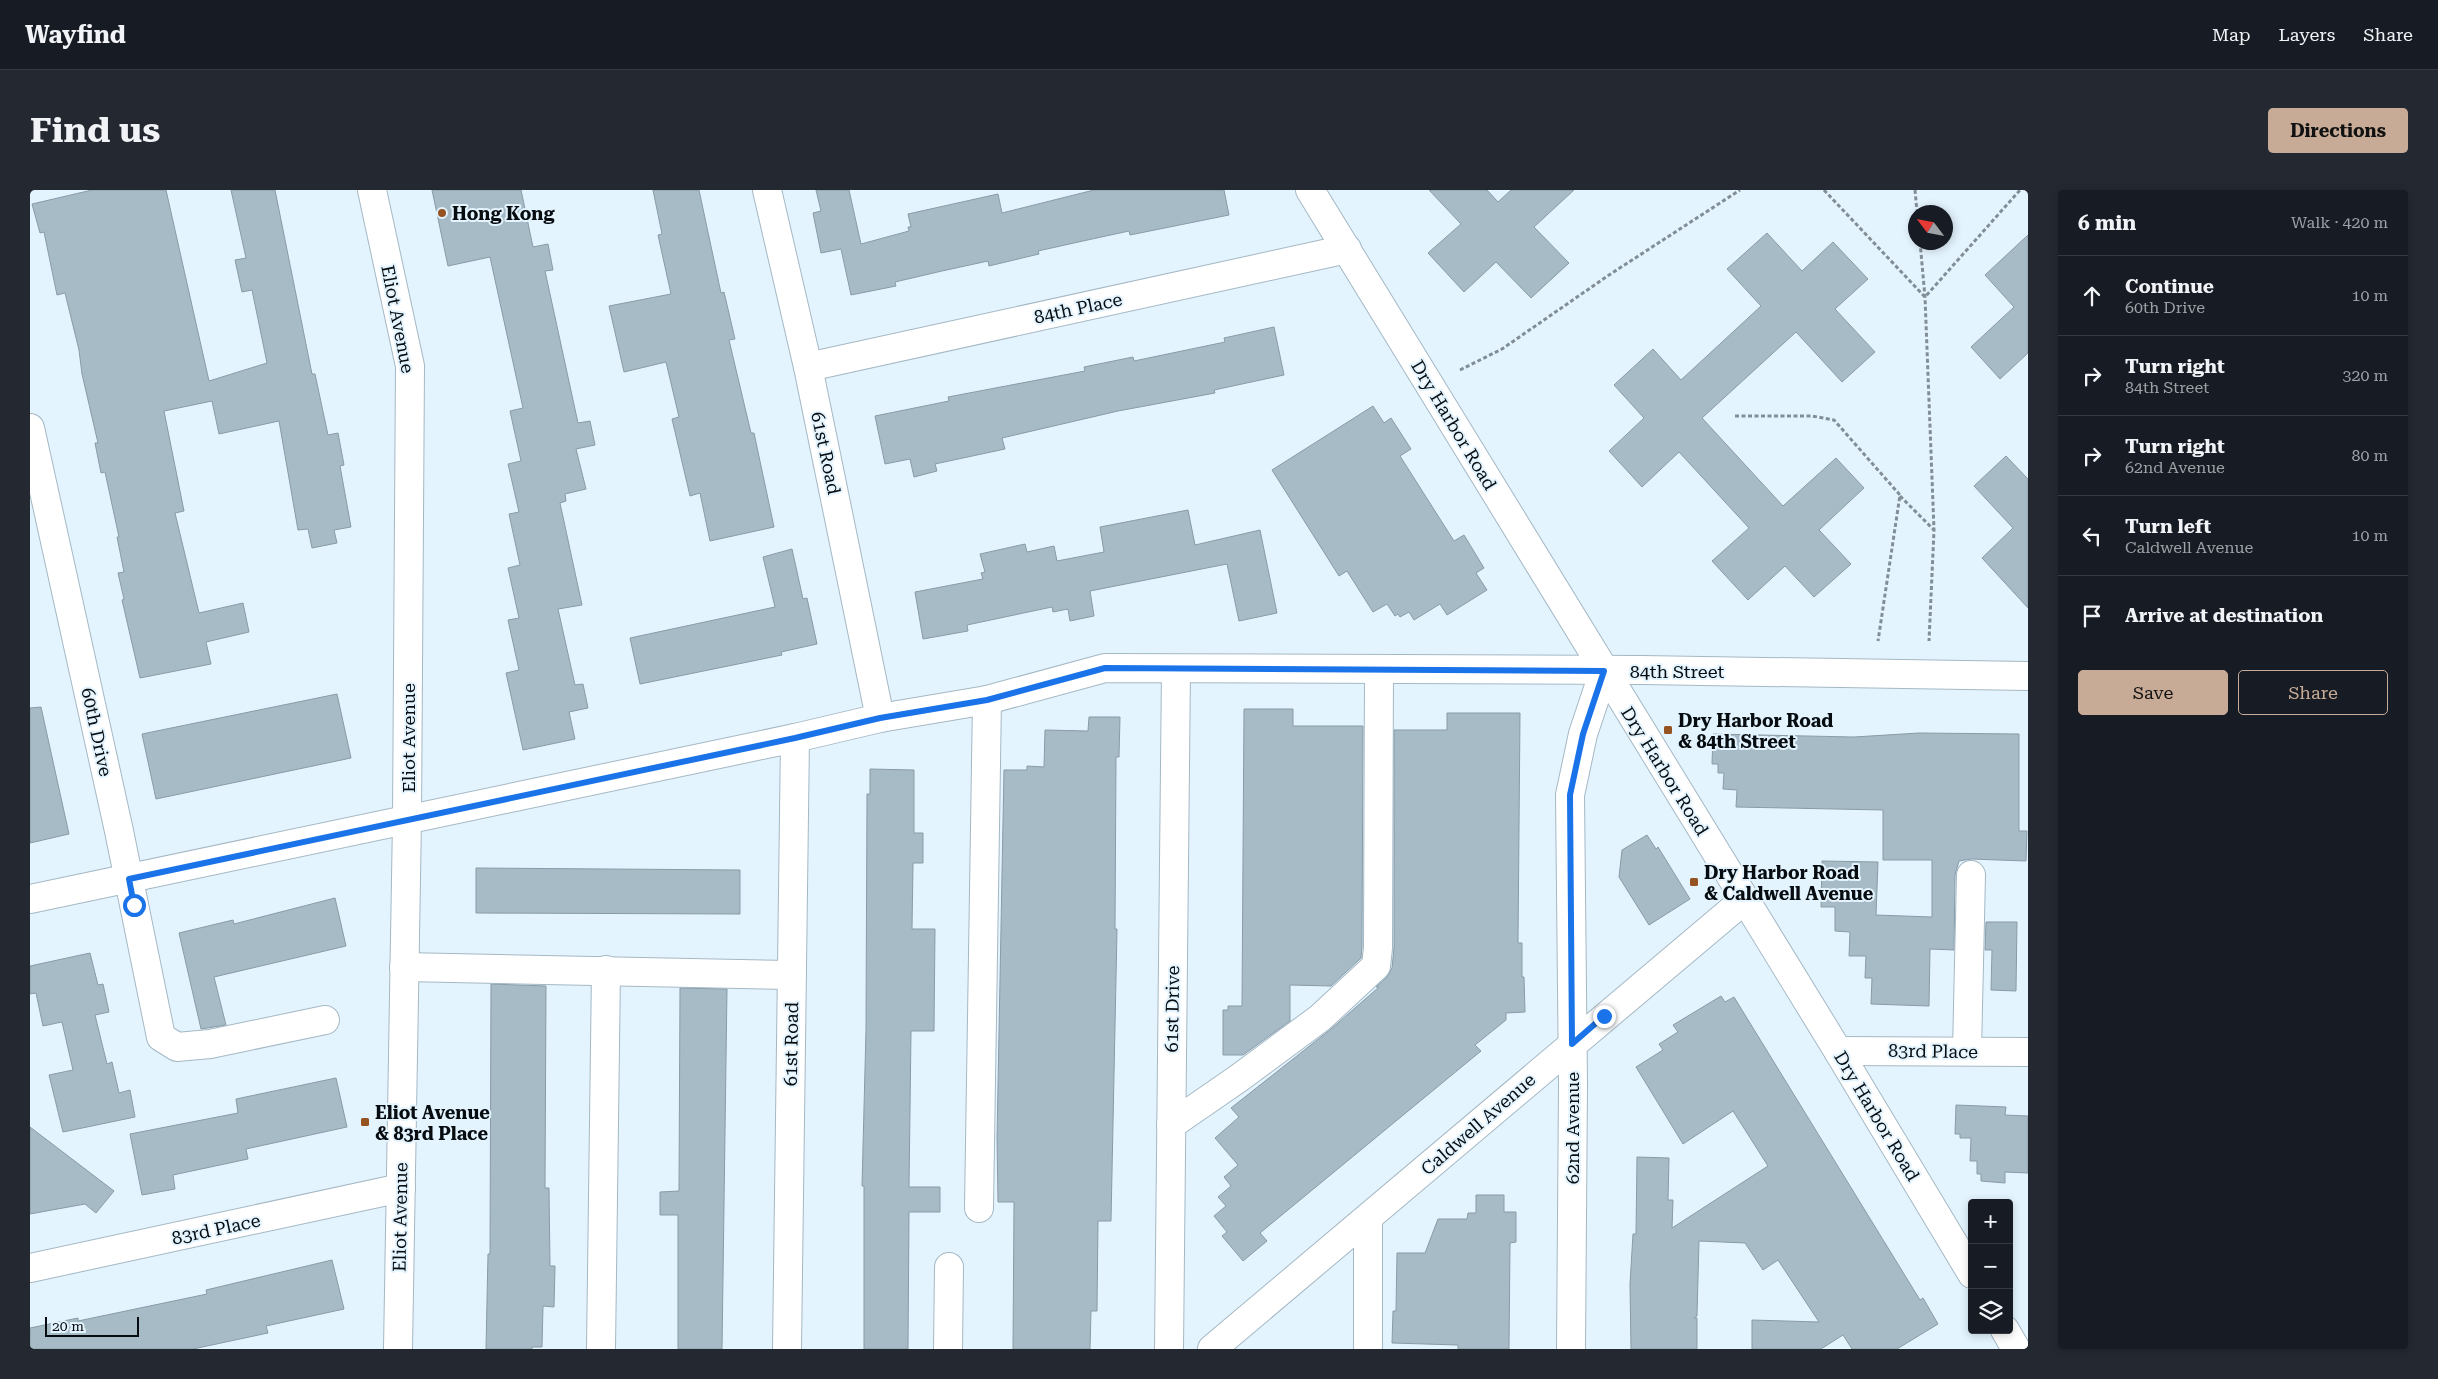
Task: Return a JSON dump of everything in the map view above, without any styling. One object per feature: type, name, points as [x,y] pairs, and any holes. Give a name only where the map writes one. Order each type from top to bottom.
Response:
[{"type":"street","name":"Eliot Avenue","points":[[372,190],[410,366],[407,820],[398,1349]]},
{"type":"street","name":"61st Road","points":[[767,190],[808,367],[880,718]]},
{"type":"street","name":"Dry Harbor Road","points":[[1310,190],[1838,1051],[1968,1267]]},
{"type":"street","name":"84th Place","points":[[808,367],[1347,249]]},
{"type":"street","name":"60th Drive","points":[[30,428],[129,879],[160,1037],[177,1046],[210,1044],[325,1020]]},
{"type":"street","name":"84th Street","points":[[30,899],[795,738],[880,718],[987,700],[1105,668],[2028,676]]},
{"type":"street","name":"61st Drive","points":[[1169,1349],[1176,669]]},
{"type":"street","points":[[1171,1124],[1239,1078],[1320,1018],[1376,966],[1378,948],[1379,670]]},
{"type":"street","name":"62nd Avenue","points":[[1571,1349],[1572,1044],[1570,795],[1583,734],[1604,671]]},
{"type":"street","points":[[979,1208],[987,700]]},
{"type":"street","name":"61st Road","points":[[787,1349],[795,738]]},
{"type":"street","points":[[1967,1051],[1971,875]]},
{"type":"street","name":"Caldwell Avenue","points":[[1212,1349],[1744,900]]},
{"type":"street","points":[[404,967],[792,975]]},
{"type":"street","points":[[601,1349],[606,970]]},
{"type":"street","name":"83rd Place","points":[[1838,1051],[2028,1052]]},
{"type":"street","name":"83rd Place","points":[[30,1268],[401,1188]]},
{"type":"street","points":[[1368,1219],[1368,1349]]},
{"type":"street","points":[[948,1349],[949,1267]]},
{"type":"street","points":[[2007,1334],[2016,1349]]},
{"type":"path","points":[[1460,370],[1502,350],[1609,275],[1740,190]]},
{"type":"path","points":[[1824,190],[1924,297]]},
{"type":"path","points":[[1915,190],[1916,205]]},
{"type":"path","points":[[1924,297],[2020,190]]},
{"type":"path","points":[[1921,250],[1934,530],[1929,642]]},
{"type":"path","points":[[1735,416],[1812,416],[1834,420],[1900,495],[1934,530]]},
{"type":"path","points":[[1878,641],[1900,495]]},
{"type":"building","points":[[92,190],[166,190],[209,381],[267,363],[252,290],[242,292],[235,260],[246,258],[231,190],[275,190],[312,374],[315,374],[328,435],[338,433],[344,465],[340,466],[351,527],[334,530],[337,543],[312,548],[308,529],[298,530],[279,421],[219,434],[212,401],[164,411],[184,511],[175,513],[199,613],[243,603],[249,632],[206,642],[211,664],[140,678],[122,600],[124,599],[118,573],[124,572],[117,537],[119,537],[105,472],[101,473],[95,443],[98,443],[82,374],[79,350],[65,293],[57,295],[44,232],[40,233],[32,204]]},
{"type":"building","points":[[432,190],[521,190],[533,247],[548,244],[553,270],[545,271],[578,423],[590,421],[595,445],[576,449],[586,489],[565,494],[566,501],[560,503],[582,605],[558,609],[575,685],[583,684],[588,708],[569,712],[575,739],[523,750],[506,673],[519,670],[508,620],[519,618],[508,568],[520,565],[509,514],[519,512],[508,464],[521,461],[510,411],[523,408],[490,257],[448,266]]},
{"type":"building","points":[[653,190],[699,190],[721,293],[724,292],[735,339],[729,340],[751,433],[754,433],[774,527],[710,541],[700,493],[690,496],[672,419],[679,417],[666,362],[624,372],[609,306],[671,294],[658,235],[662,234]]},
{"type":"building","points":[[816,190],[849,190],[861,244],[909,231],[908,227],[911,227],[908,214],[998,194],[1002,213],[1094,190],[1224,190],[1229,215],[1130,235],[1129,231],[1038,251],[1039,254],[989,266],[988,261],[942,271],[895,282],[896,286],[851,295],[841,249],[821,253],[813,213],[821,211]]},
{"type":"building","points":[[1429,190],[1487,190],[1498,202],[1511,190],[1574,190],[1534,227],[1569,263],[1531,298],[1496,262],[1464,292],[1428,253],[1461,224]]},
{"type":"building","points":[[1767,233],[1802,271],[1833,242],[1868,279],[1835,309],[1875,352],[1842,382],[1796,332],[1702,418],[1783,506],[1836,458],[1864,488],[1819,530],[1851,564],[1814,597],[1785,566],[1748,600],[1712,561],[1749,528],[1679,452],[1642,487],[1609,451],[1644,418],[1614,385],[1653,349],[1681,380],[1761,306],[1727,269]]},
{"type":"building","points":[[2028,235],[2028,353],[2000,379],[1971,347],[2014,307],[1985,275]]},
{"type":"building","points":[[1274,327],[1284,375],[1214,390],[1215,393],[1118,411],[1002,438],[1005,449],[935,464],[937,471],[914,477],[910,459],[885,464],[875,416],[949,401],[948,397],[1085,371],[1084,367],[1133,357],[1134,361],[1225,342],[1224,338]]},
{"type":"building","points":[[1373,406],[1384,423],[1391,418],[1411,449],[1400,456],[1454,541],[1464,535],[1484,568],[1476,573],[1487,590],[1447,615],[1440,604],[1414,620],[1409,612],[1400,617],[1398,614],[1395,616],[1387,604],[1373,612],[1347,571],[1339,576],[1272,470]]},
{"type":"building","points":[[2006,456],[2028,479],[2028,608],[1982,558],[2013,528],[1974,486]]},
{"type":"building","points":[[1188,510],[1195,545],[1260,530],[1277,613],[1239,621],[1227,564],[1090,591],[1094,616],[1070,621],[1068,609],[1053,612],[1052,607],[967,625],[968,631],[923,639],[915,592],[983,579],[981,573],[985,572],[980,554],[1025,544],[1027,552],[1054,546],[1057,561],[1104,552],[1100,527]]},
{"type":"building","points":[[792,549],[803,599],[807,598],[817,644],[781,652],[782,655],[640,684],[630,638],[775,607],[763,557]]},
{"type":"building","points":[[337,694],[351,758],[156,799],[142,734]]},
{"type":"building","points":[[41,707],[69,834],[30,843],[30,708]]},
{"type":"building","points":[[1244,709],[1293,709],[1293,726],[1363,726],[1362,947],[1361,958],[1331,986],[1290,985],[1290,1021],[1243,1055],[1223,1055],[1223,1010],[1228,1010],[1228,1006],[1242,1006]]},
{"type":"building","points":[[1447,713],[1520,713],[1518,943],[1522,943],[1525,1012],[1506,1013],[1506,1020],[1475,1045],[1481,1051],[1260,1233],[1267,1241],[1243,1261],[1222,1236],[1227,1232],[1214,1216],[1226,1206],[1218,1197],[1231,1186],[1224,1177],[1238,1165],[1215,1138],[1239,1117],[1231,1108],[1331,1029],[1379,987],[1376,987],[1387,977],[1392,968],[1394,948],[1394,730],[1447,730]]},
{"type":"building","points":[[1089,717],[1120,717],[1119,757],[1116,757],[1115,929],[1117,929],[1111,1221],[1098,1221],[1097,1311],[1091,1311],[1090,1349],[1013,1349],[1014,1202],[998,1202],[997,1138],[1004,770],[1027,770],[1027,766],[1044,767],[1045,730],[1088,731]]},
{"type":"building","points":[[1919,733],[2019,734],[2019,831],[2027,831],[2026,861],[1971,859],[1959,861],[1955,875],[1954,950],[1930,949],[1929,1006],[1871,1004],[1872,978],[1865,978],[1866,956],[1849,956],[1850,932],[1835,931],[1835,907],[1821,907],[1822,861],[1878,862],[1876,915],[1932,917],[1932,860],[1883,860],[1883,810],[1736,807],[1737,790],[1723,789],[1724,773],[1718,773],[1718,764],[1712,764],[1713,734],[1854,737]]},
{"type":"building","points":[[870,769],[914,770],[914,833],[923,833],[923,863],[913,863],[912,929],[935,929],[934,1031],[911,1031],[909,1187],[940,1187],[940,1212],[909,1212],[908,1349],[864,1349],[864,1186],[862,1186],[866,1030],[867,794],[870,794]]},
{"type":"building","points":[[1647,835],[1656,849],[1658,847],[1690,899],[1649,925],[1619,877],[1622,850]]},
{"type":"building","points":[[476,868],[740,870],[740,914],[476,913]]},
{"type":"building","points":[[335,898],[346,946],[214,977],[226,1025],[201,1029],[179,933],[233,920],[234,924]]},
{"type":"building","points":[[1986,922],[2017,922],[2016,991],[1991,990],[1992,950],[1985,950]]},
{"type":"building","points":[[90,953],[98,985],[103,984],[109,1012],[95,1015],[107,1064],[112,1062],[119,1093],[130,1090],[135,1117],[63,1132],[49,1075],[73,1070],[62,1022],[43,1026],[36,993],[30,994],[30,966]]},
{"type":"building","points":[[491,984],[546,986],[545,1188],[549,1188],[550,1266],[555,1266],[554,1307],[543,1306],[542,1347],[532,1347],[532,1349],[486,1349],[488,1254],[490,1254]]},
{"type":"building","points":[[680,988],[727,989],[722,1349],[678,1349],[678,1215],[660,1215],[660,1192],[679,1191]]},
{"type":"building","points":[[1721,996],[1725,1002],[1734,997],[1920,1300],[1923,1298],[1938,1324],[1897,1349],[1852,1349],[1843,1335],[1821,1349],[1752,1349],[1752,1320],[1819,1322],[1778,1260],[1763,1270],[1745,1243],[1699,1241],[1697,1316],[1694,1318],[1697,1318],[1697,1349],[1631,1349],[1630,1284],[1633,1234],[1636,1234],[1637,1157],[1669,1158],[1668,1200],[1673,1200],[1672,1228],[1768,1166],[1733,1111],[1683,1144],[1636,1067],[1663,1050],[1659,1044],[1678,1032],[1673,1025]]},
{"type":"building","points":[[336,1078],[347,1127],[246,1149],[248,1159],[173,1175],[175,1189],[142,1195],[130,1134],[238,1113],[236,1099]]},
{"type":"building","points":[[1956,1105],[2006,1107],[2005,1115],[2028,1116],[2028,1173],[2005,1172],[2005,1183],[1981,1181],[1981,1174],[1977,1174],[1977,1161],[1970,1161],[1971,1138],[1960,1138],[1960,1134],[1955,1134]]},
{"type":"building","points":[[30,1127],[114,1191],[96,1213],[85,1204],[30,1214]]},
{"type":"building","points":[[1476,1195],[1504,1195],[1504,1212],[1516,1212],[1516,1242],[1510,1243],[1509,1349],[1458,1349],[1458,1345],[1392,1343],[1393,1311],[1396,1311],[1397,1253],[1425,1253],[1438,1219],[1467,1219],[1468,1213],[1476,1213]]},
{"type":"building","points":[[332,1260],[344,1309],[266,1326],[268,1333],[193,1349],[30,1349],[30,1328],[78,1318],[78,1321],[207,1294],[206,1290]]},
{"type":"place","name":"Hong Kong","points":[[442,213]]},
{"type":"place","name":"Dry Harbor Road & 84th Street","points":[[1668,730]]},
{"type":"place","name":"Dry Harbor Road & Caldwell Avenue","points":[[1694,882]]},
{"type":"place","name":"Eliot Avenue & 83rd Place","points":[[365,1122]]},
{"type":"route","points":[[134,905],[129,879],[795,738],[880,718],[987,700],[1105,668],[1604,671],[1583,734],[1570,795],[1572,1044],[1604,1016]]}]
